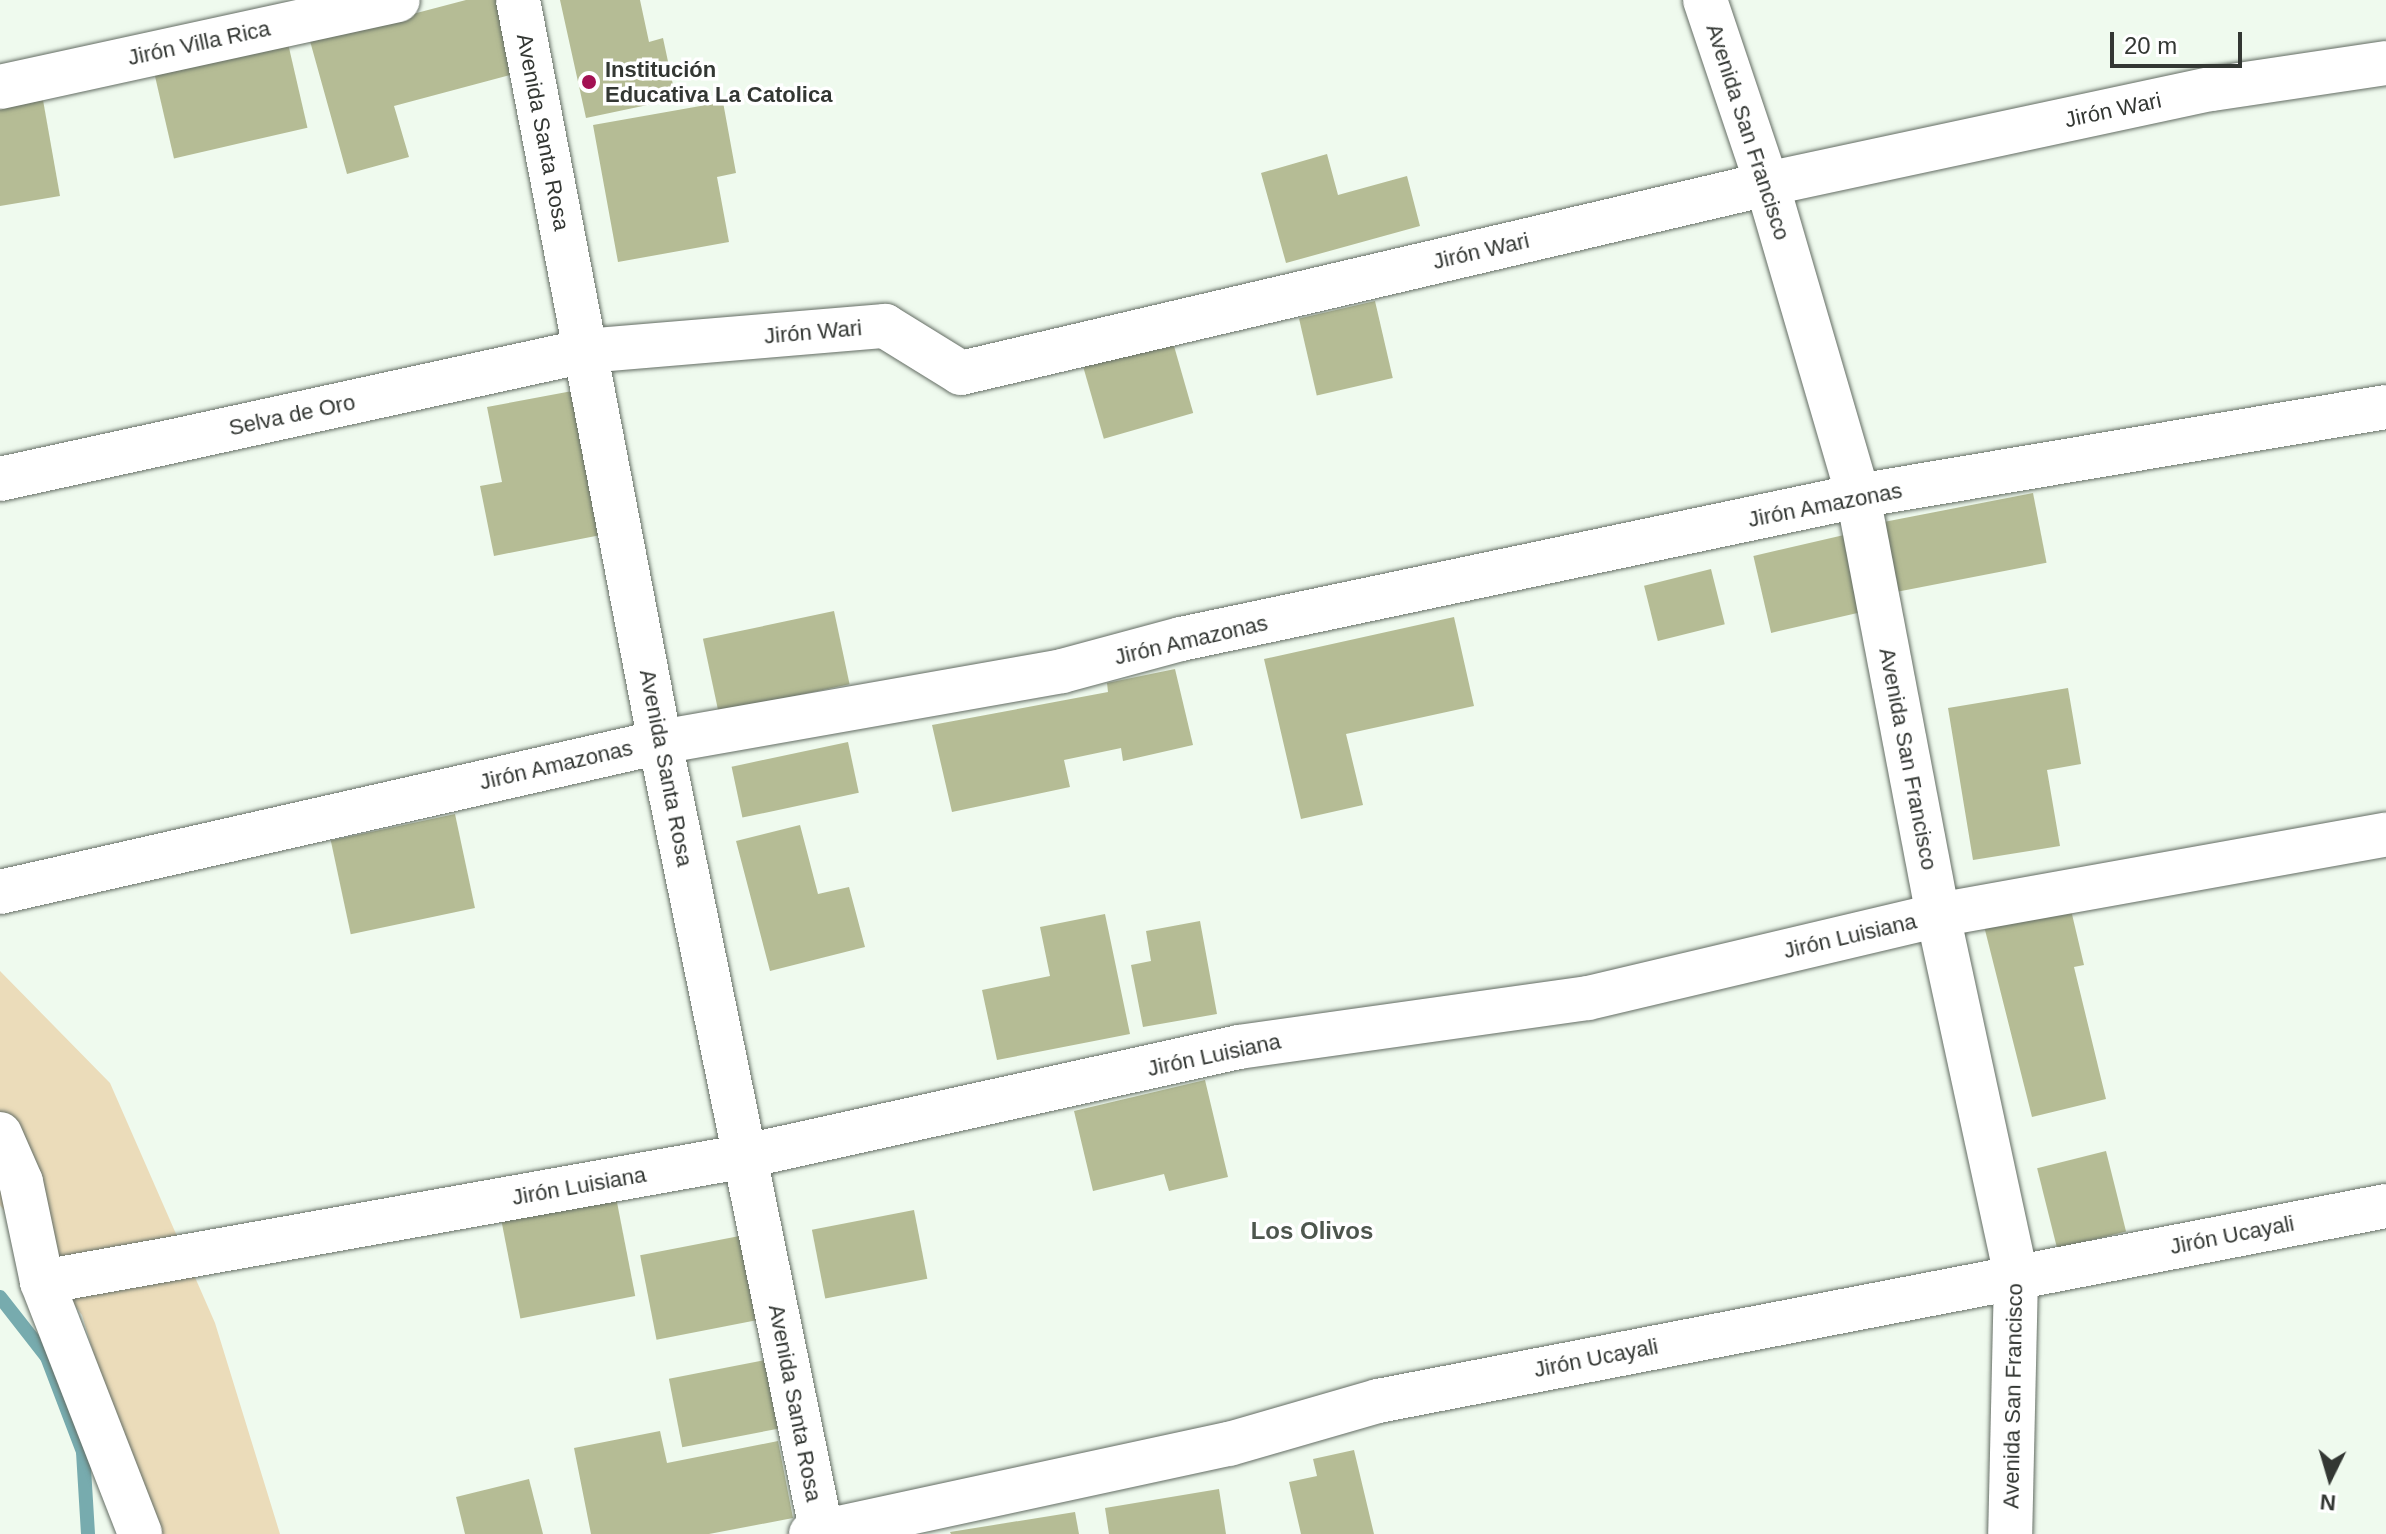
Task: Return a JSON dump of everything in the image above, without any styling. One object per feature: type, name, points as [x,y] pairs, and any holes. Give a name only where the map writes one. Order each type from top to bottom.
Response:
[{"type":"street","name":"Jirón Villa Rica","points":[[0,87],[398,0]]},
{"type":"street","name":"Avenida Santa Rosa","points":[[518,0],[660,742],[746,1156],[818,1533]]},
{"type":"street","name":"Avenida San Francisco","points":[[1705,0],[1767,184],[1858,496],[1938,915],[2016,1277],[2010,1534]]},
{"type":"street","name":"Jirón Wari","points":[[585,351],[885,326],[961,373],[1767,184],[2212,89],[2386,63]]},
{"type":"street","name":"Selva de Oro","points":[[0,479],[585,351]]},
{"type":"street","name":"Jirón Amazonas","points":[[0,892],[660,742],[1062,671],[1181,639],[1858,496],[2386,407]]},
{"type":"street","name":"Jirón Luisiana","points":[[42,1282],[746,1156],[1239,1047],[1588,998],[1938,915],[2386,834]]},
{"type":"street","points":[[0,1134],[21,1182],[42,1282],[140,1534]]},
{"type":"street","name":"Jirón Ucayali","points":[[818,1533],[1229,1444],[1378,1401],[2386,1206]]},
{"type":"shaded area","points":[[0,971],[110,1083],[215,1323],[280,1534],[148,1534],[82,1315],[0,1205]]},
{"type":"building","points":[[466,0],[498,0],[517,73],[394,106],[409,157],[347,174],[310,41]]},
{"type":"building","points":[[560,0],[640,0],[649,42],[663,38],[676,99],[586,118]]},
{"type":"building","points":[[287,39],[307,128],[174,158],[154,70]]},
{"type":"building","points":[[43,100],[60,196],[0,206],[0,108]]},
{"type":"building","points":[[723,102],[736,173],[717,177],[729,242],[618,262],[593,125]]},
{"type":"building","points":[[1327,154],[1338,195],[1407,176],[1420,226],[1286,263],[1261,173]]},
{"type":"building","points":[[1375,301],[1393,378],[1317,396],[1299,319]]},
{"type":"building","points":[[1172,339],[1193,413],[1104,439],[1083,365]]},
{"type":"building","points":[[583,389],[611,533],[494,556],[480,486],[502,482],[487,407]]},
{"type":"building","points":[[2033,493],[2047,563],[1897,592],[1884,522]]},
{"type":"building","points":[[1844,535],[1862,612],[1771,633],[1753,556]]},
{"type":"building","points":[[1711,569],[1725,624],[1658,641],[1644,586]]},
{"type":"building","points":[[834,611],[850,684],[719,712],[703,639]]},
{"type":"building","points":[[1454,617],[1474,706],[1346,734],[1363,805],[1301,819],[1264,659]]},
{"type":"building","points":[[1175,669],[1193,745],[1123,761],[1121,748],[1064,760],[1070,787],[952,812],[932,725],[1108,692],[1107,683]]},
{"type":"building","points":[[2068,688],[2081,764],[2047,770],[2060,846],[1973,860],[1948,708]]},
{"type":"building","points":[[848,742],[859,793],[742,818],[732,767]]},
{"type":"building","points":[[455,814],[475,908],[351,934],[331,840]]},
{"type":"building","points":[[800,825],[818,894],[849,887],[865,947],[770,971],[736,841]]},
{"type":"building","points":[[2067,893],[2084,965],[2074,967],[2106,1099],[2032,1117],[1981,914]]},
{"type":"building","points":[[1105,914],[1130,1034],[997,1060],[982,990],[1050,976],[1040,927]]},
{"type":"building","points":[[1200,921],[1217,1014],[1143,1027],[1131,965],[1151,961],[1146,931]]},
{"type":"building","points":[[1205,1080],[1228,1177],[1169,1191],[1164,1174],[1093,1191],[1074,1111]]},
{"type":"building","points":[[2106,1151],[2126,1232],[2057,1249],[2037,1168]]},
{"type":"building","points":[[615,1192],[635,1296],[520,1318],[500,1214]]},
{"type":"building","points":[[914,1210],[927,1279],[825,1299],[812,1230]]},
{"type":"building","points":[[755,1233],[771,1317],[657,1340],[640,1255]]},
{"type":"building","points":[[770,1359],[783,1428],[682,1447],[669,1379]]},
{"type":"building","points":[[660,1431],[667,1463],[778,1441],[793,1518],[709,1534],[591,1534],[574,1448]]},
{"type":"building","points":[[1354,1450],[1374,1534],[1301,1534],[1289,1482],[1317,1476],[1313,1459]]},
{"type":"building","points":[[529,1479],[543,1534],[465,1534],[456,1497]]},
{"type":"building","points":[[1219,1489],[1226,1534],[1109,1534],[1105,1508]]},
{"type":"building","points":[[1075,1512],[1079,1534],[950,1532]]},
{"type":"waterway","points":[[0,1297],[47,1357],[83,1452],[88,1534]]},
{"type":"place","name":"Institución Educativa La Catolica","points":[[589,82]]},
{"type":"district","name":"Los Olivos","points":[[1312,1231]]}]
